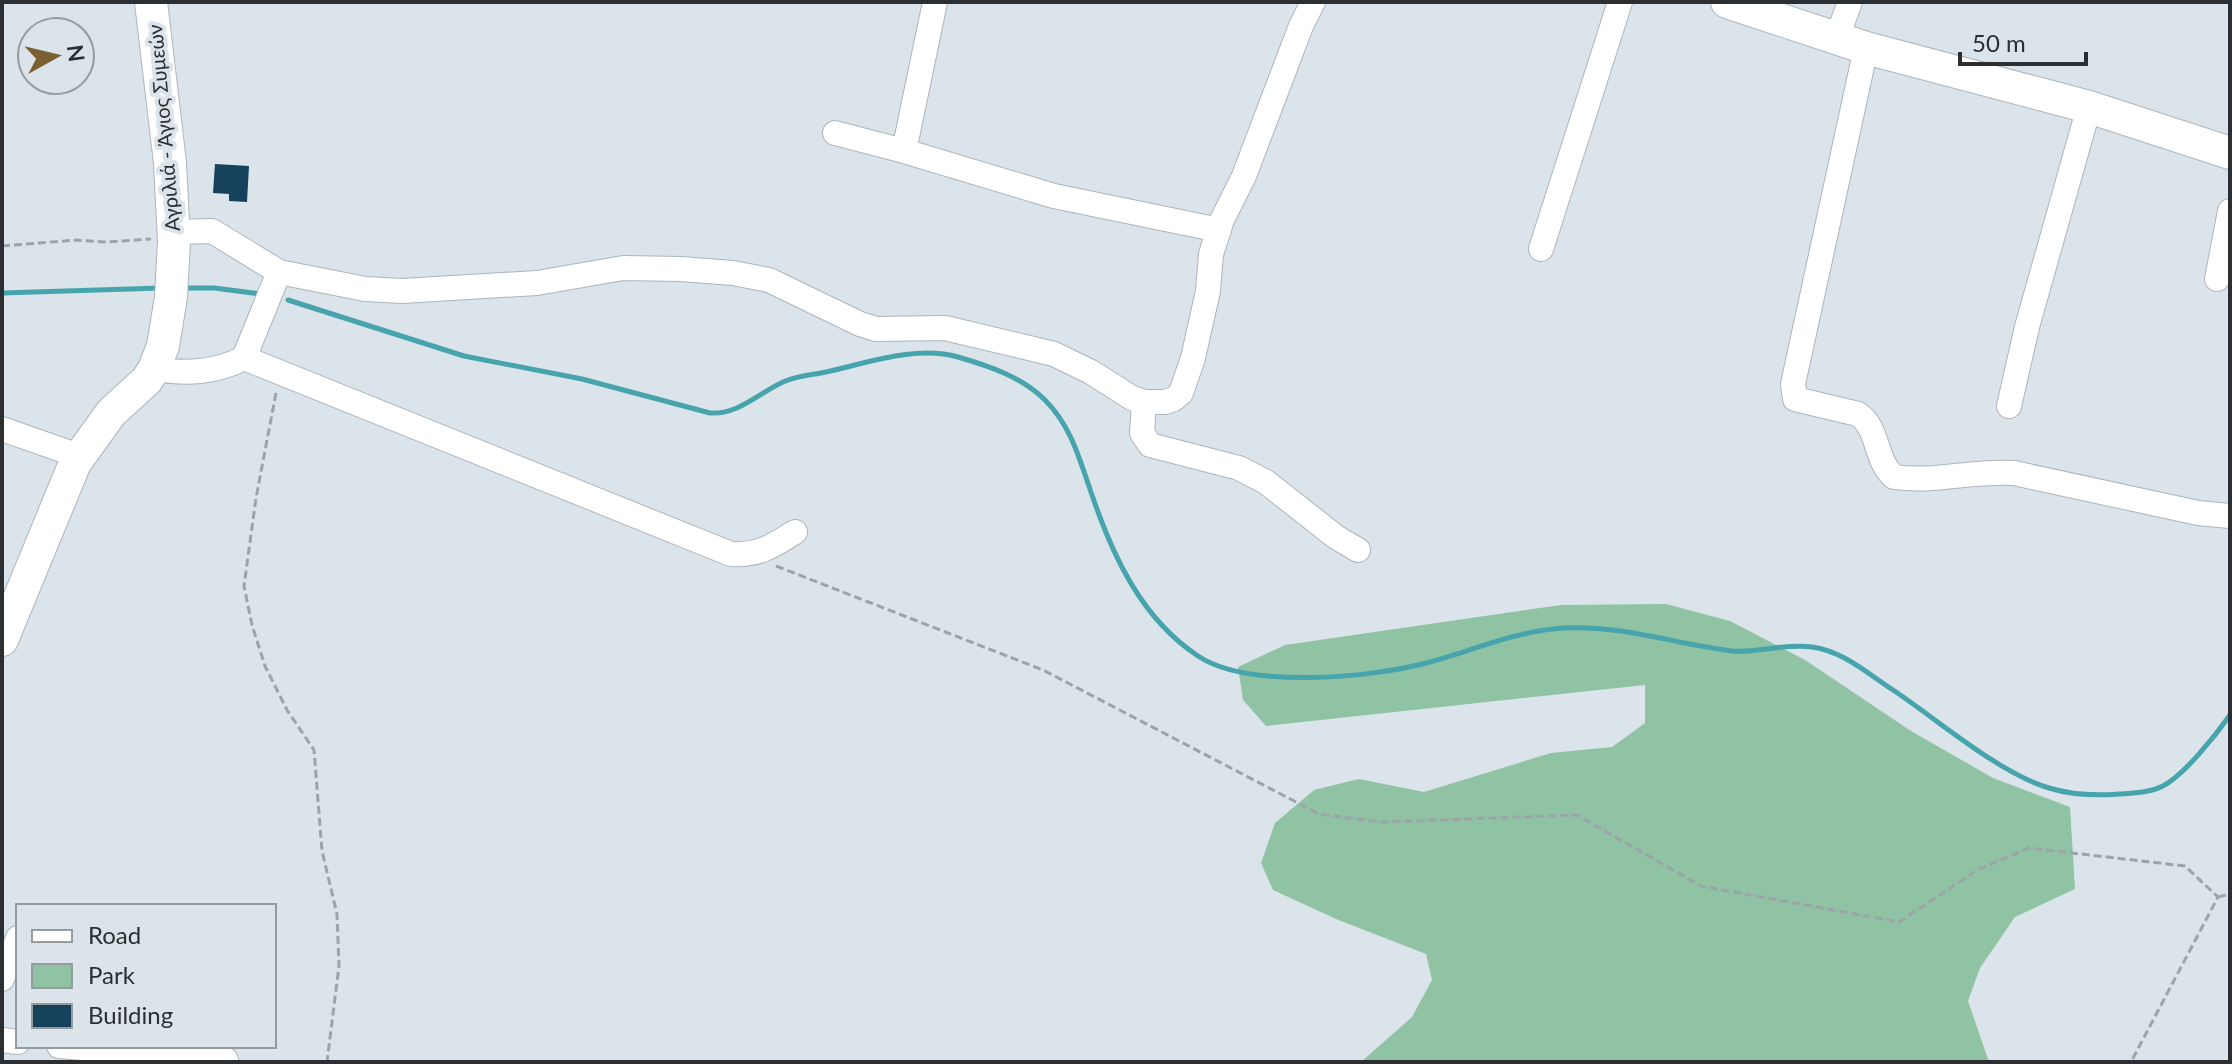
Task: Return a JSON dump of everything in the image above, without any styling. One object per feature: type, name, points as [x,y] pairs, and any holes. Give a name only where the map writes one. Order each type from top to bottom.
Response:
[{"type":"main road","name":"Αγριλιά - Άγιος Συμεών","points":[[2,640],[79,456],[111,413],[147,380],[154,369],[166,332],[174,236],[170,163],[151,2]]},
{"type":"main road","points":[[1727,2],[1852,42],[2089,107],[2230,153]]},
{"type":"street","points":[[904,151],[935,2]]},
{"type":"street","points":[[174,236],[212,231],[279,272],[365,289],[402,291],[537,283],[623,268],[733,273],[769,280],[876,329],[945,328],[1054,354],[1091,372],[1116,390],[1144,402],[1170,401],[1181,393],[1193,358],[1208,291],[1211,254],[1219,230],[1244,176],[1313,2]]},
{"type":"street","points":[[1541,249],[1620,2]]},
{"type":"street","points":[[1850,2],[1852,42],[1792,395],[1795,399],[1858,414],[1865,419],[1871,426],[1888,472],[1894,477],[1915,481],[1994,471],[2014,473],[2198,513],[2230,516]]},
{"type":"street","points":[[2009,406],[2027,327],[2089,107]]},
{"type":"street","points":[[835,133],[1054,196],[1219,230]]},
{"type":"street","points":[[2217,279],[2230,211]]},
{"type":"street","points":[[154,369],[198,372],[231,365],[244,358],[279,272]]},
{"type":"street","points":[[244,358],[731,554],[750,555],[767,550],[795,532]]},
{"type":"street","points":[[1144,402],[1142,433],[1150,445],[1239,468],[1266,482],[1336,537],[1358,550]]},
{"type":"street","points":[[2,429],[79,456]]},
{"type":"street","points":[[2,979],[16,943]]},
{"type":"street","points":[[83,1048],[226,1060]]},
{"type":"path","points":[[2,246],[76,240],[147,240],[174,236]]},
{"type":"path","points":[[280,374],[256,498],[244,586],[265,666],[287,710],[314,750],[322,851],[337,914],[339,966],[327,1062]]},
{"type":"path","points":[[750,555],[1043,670],[1319,814],[1382,822],[1577,815],[1701,886],[1899,922],[1979,869],[2029,848],[2185,866],[2218,897]]},
{"type":"path","points":[[2131,1062],[2218,897],[2230,894]]},
{"type":"green space","points":[[1666,604],[1730,621],[1805,660],[1911,731],[1993,778],[2070,807],[2075,889],[2015,917],[1980,968],[1968,1001],[1989,1062],[1361,1062],[1412,1017],[1432,980],[1426,954],[1336,919],[1273,890],[1261,863],[1275,823],[1314,790],[1359,779],[1424,792],[1551,753],[1612,747],[1645,723],[1645,685],[1266,726],[1243,700],[1238,667],[1285,645],[1561,605]]},
{"type":"building","points":[[215,164],[249,166],[247,202],[229,201],[229,194],[213,193]]},
{"type":"waterway","points":[[2,293],[161,288]]},
{"type":"waterway","points":[[183,288],[261,294]]},
{"type":"waterway","points":[[288,300],[464,356],[582,379],[710,413],[730,411],[793,378],[909,354],[942,354],[993,368],[1036,392],[1062,421],[1110,541],[1145,605],[1178,641],[1198,656],[1246,673],[1309,678],[1374,673],[1426,663],[1528,633],[1564,628],[1606,629],[1732,651],[1812,647],[1853,663],[1968,744],[2029,781],[2066,792],[2092,795],[2141,792],[2163,786],[2190,764],[2230,715]]}]
